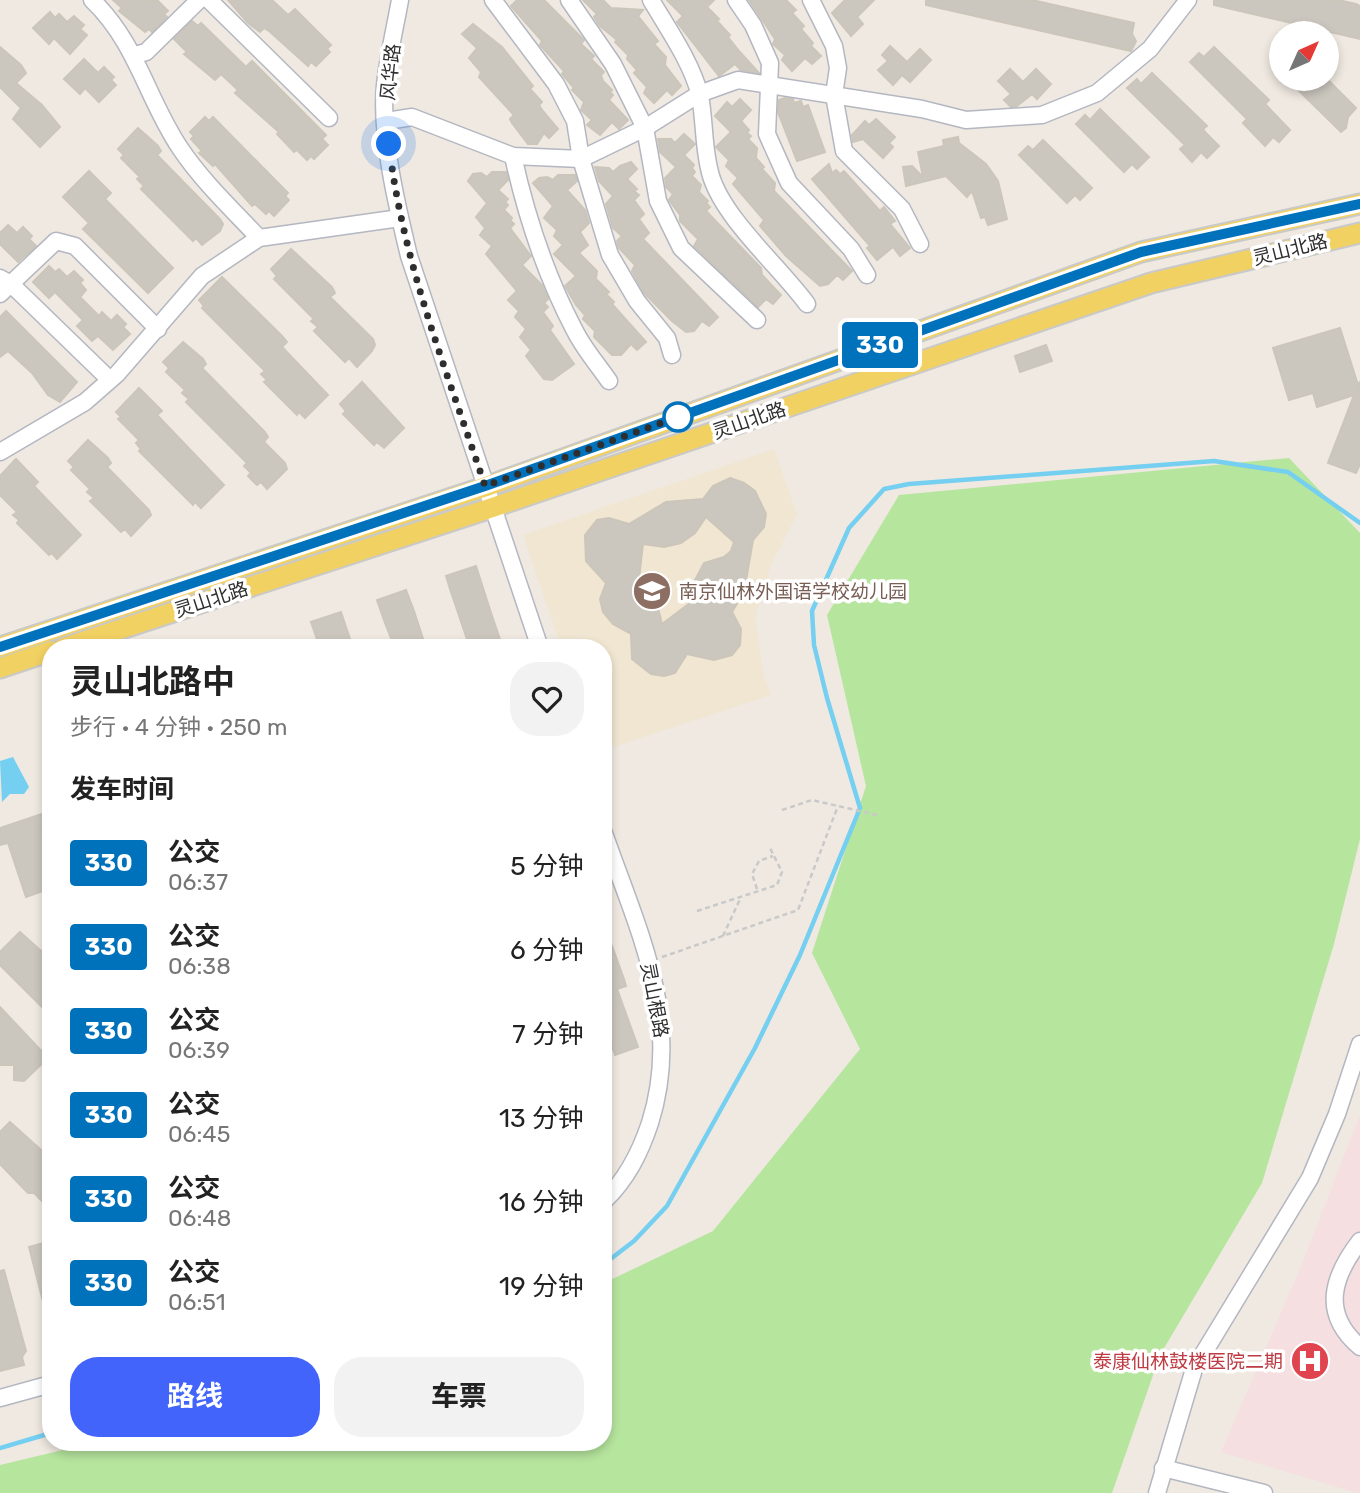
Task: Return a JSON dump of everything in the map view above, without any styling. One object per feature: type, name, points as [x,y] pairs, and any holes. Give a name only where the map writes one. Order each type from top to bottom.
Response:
[{"type":"main road","name":"灵山北路","points":[[0,647],[485,486],[1141,252],[1360,204]]},
{"type":"main road","name":"灵山北路","points":[[91,639],[491,508],[1151,283],[1360,233]]},
{"type":"main road","points":[[0,668],[42,654]]},
{"type":"street","points":[[92,0],[116,26],[135,55],[178,147],[258,238]]},
{"type":"street","points":[[135,55],[146,52],[199,0]]},
{"type":"street","points":[[209,0],[329,118]]},
{"type":"street","name":"风华路","points":[[400,0],[384,88],[400,218],[409,256],[491,508]]},
{"type":"street","points":[[494,0],[556,84],[575,121],[581,159],[610,255],[637,301],[667,338],[672,355]]},
{"type":"street","points":[[569,0],[613,64],[645,128],[658,201],[681,248],[757,320]]},
{"type":"street","points":[[651,0],[699,94],[711,177],[741,225],[807,304]]},
{"type":"street","points":[[736,0],[753,25],[770,63],[766,83],[766,134],[789,183],[851,249],[867,275]]},
{"type":"street","points":[[811,0],[834,46],[838,68],[834,95],[844,151],[902,209],[920,244]]},
{"type":"street","points":[[387,121],[412,117],[513,156],[581,159],[645,128],[699,94],[738,80],[966,120],[1042,116],[1097,93],[1150,50],[1188,0]]},
{"type":"street","points":[[513,156],[520,190],[559,294],[576,332],[609,381]]},
{"type":"street","points":[[0,452],[85,402],[110,380],[158,329],[202,276],[258,238],[400,218]]},
{"type":"street","points":[[110,380],[4,285],[56,241],[66,242],[75,246],[158,329]]},
{"type":"street","points":[[491,508],[537,639]]},
{"type":"street","name":"灵山根路","points":[[612,856],[648,961],[661,1015],[664,1046],[659,1095],[640,1153],[612,1190]]},
{"type":"street","points":[[1157,1493],[1194,1369],[1310,1178],[1356,1069],[1360,1046]]},
{"type":"street","points":[[1360,1241],[1338,1274],[1334,1298],[1340,1322],[1360,1347]]},
{"type":"street","points":[[0,1398],[42,1386]]},
{"type":"street","points":[[1163,1468],[1264,1493]]},
{"type":"path","points":[[782,810],[812,800],[877,815]]},
{"type":"path","points":[[648,961],[798,910],[838,806]]},
{"type":"path","points":[[697,911],[758,890],[773,888],[783,877],[769,846]]},
{"type":"path","points":[[758,890],[752,874],[759,861],[773,856]]},
{"type":"path","points":[[723,936],[742,895]]},
{"type":"shaded area","name":"南京仙林外国语学校幼儿园","points":[[774,449],[797,514],[771,565],[755,617],[764,677],[771,695],[612,747],[612,639],[558,639],[523,535]]},
{"type":"shaded area","name":"泰康仙林鼓楼医院二期","points":[[1360,1115],[1360,1493],[1357,1493],[1221,1452],[1300,1269]]},
{"type":"green space","points":[[1289,458],[1360,533],[1360,839],[1334,944],[1262,1183],[1160,1355],[1112,1493],[0,1493],[0,1465],[58,1451],[612,1451],[612,1279],[713,1231],[860,1049],[812,953],[866,786],[827,615],[899,495]]},
{"type":"water","points":[[13,757],[29,787],[24,794],[10,794],[2,802],[0,761]]},
{"type":"building","points":[[113,0],[157,0],[168,11],[164,14],[167,17],[152,32],[149,29],[145,32],[119,11],[122,8]]},
{"type":"building","points":[[228,0],[272,0],[288,15],[295,9],[331,45],[327,49],[330,52],[316,66],[311,62],[308,66],[269,31],[264,28],[260,32],[248,23]]},
{"type":"building","points":[[517,0],[544,0],[584,40],[581,44],[594,56],[591,59],[604,72],[601,75],[603,81],[612,90],[610,92],[613,95],[609,100],[628,120],[619,129],[612,122],[600,135],[587,125],[592,120],[581,110],[584,102],[572,90],[574,88],[562,74],[564,71],[540,45],[542,41],[511,6]]},
{"type":"building","points":[[583,0],[603,0],[611,8],[643,10],[638,16],[658,41],[654,44],[666,57],[665,65],[681,86],[672,95],[667,90],[654,103],[644,93],[647,87],[634,73],[637,70],[627,59],[628,55],[615,42],[617,40],[600,26],[594,17],[597,14]]},
{"type":"building","points":[[667,0],[714,0],[707,7],[759,73],[741,70],[735,64],[719,76],[677,22],[683,16]]},
{"type":"building","points":[[749,0],[786,0],[796,10],[792,13],[804,26],[801,29],[813,43],[811,46],[821,56],[812,64],[805,58],[792,71],[782,60],[785,55],[773,44],[775,39]]},
{"type":"building","points":[[845,0],[874,0],[857,17],[863,24],[851,36],[832,13]]},
{"type":"building","points":[[926,0],[1032,0],[1134,23],[1132,34],[1136,41],[1131,51],[926,5]]},
{"type":"building","points":[[1214,0],[1338,0],[1356,4],[1360,6],[1360,39],[1339,34],[1339,21],[1283,21],[1214,5]]},
{"type":"building","points":[[50,12],[55,18],[59,14],[67,22],[74,16],[84,25],[80,29],[87,35],[70,54],[54,38],[49,44],[33,28]]},
{"type":"building","points":[[192,21],[198,26],[201,23],[246,67],[252,61],[326,135],[322,139],[328,145],[314,159],[311,156],[307,160],[297,150],[294,152],[277,134],[279,132],[235,93],[238,90],[221,74],[215,80],[184,54],[187,52],[174,39]]},
{"type":"building","points":[[473,24],[502,47],[533,86],[530,89],[542,102],[539,105],[558,129],[549,138],[544,133],[537,144],[528,144],[510,119],[514,115],[479,77],[481,72],[469,58],[477,48],[462,34]]},
{"type":"building","points":[[890,46],[907,62],[920,49],[931,60],[910,82],[902,75],[893,85],[878,70],[888,61],[882,55]]},
{"type":"building","points":[[0,47],[21,65],[26,73],[16,83],[42,105],[60,127],[40,147],[13,119],[21,108],[0,87]]},
{"type":"building","points":[[1214,47],[1269,100],[1265,104],[1290,130],[1279,142],[1273,137],[1265,146],[1243,123],[1247,119],[1190,62],[1199,53],[1204,57]]},
{"type":"building","points":[[84,59],[98,73],[104,67],[114,77],[111,80],[116,85],[99,102],[85,88],[80,94],[64,79]]},
{"type":"building","points":[[1010,69],[1023,82],[1036,69],[1051,84],[1037,99],[1032,94],[1017,106],[1011,107],[1004,100],[1011,94],[998,81]]},
{"type":"building","points":[[1152,73],[1207,126],[1203,129],[1219,146],[1207,158],[1201,152],[1192,162],[1180,149],[1185,145],[1127,88],[1137,79],[1141,84]]},
{"type":"building","points":[[1299,91],[1339,91],[1356,108],[1348,117],[1346,128],[1341,132]]},
{"type":"building","points":[[740,99],[751,110],[741,121],[749,130],[747,133],[751,136],[748,139],[757,148],[756,158],[764,167],[762,169],[775,183],[774,191],[852,271],[843,280],[837,275],[828,284],[820,286],[786,256],[760,226],[764,220],[733,184],[738,178],[726,166],[729,160],[716,147],[731,132],[715,116],[727,102],[732,107]]},
{"type":"building","points":[[793,99],[794,103],[801,101],[803,107],[808,105],[825,152],[797,161],[778,112],[779,100]]},
{"type":"building","points":[[1100,109],[1149,157],[1137,169],[1132,164],[1124,172],[1076,124],[1085,115],[1090,120]]},
{"type":"building","points":[[205,117],[209,121],[213,117],[288,193],[285,196],[289,200],[274,216],[269,211],[266,214],[255,204],[252,206],[215,164],[213,166],[199,153],[202,151],[191,139],[194,136],[190,132]]},
{"type":"building","points":[[876,119],[895,137],[889,143],[893,147],[883,158],[863,139],[853,142],[852,135],[865,121],[869,125]]},
{"type":"building","points":[[138,128],[158,146],[161,151],[157,155],[223,224],[220,231],[202,245],[196,238],[193,241],[141,189],[144,186],[137,179],[140,177],[121,158],[124,155],[118,149]]},
{"type":"building","points":[[684,134],[695,144],[684,155],[694,165],[692,168],[695,172],[692,176],[701,185],[699,192],[710,207],[706,211],[761,268],[762,275],[781,295],[773,304],[766,299],[758,307],[694,246],[698,239],[680,221],[680,215],[669,200],[673,194],[666,187],[665,178],[676,167],[660,152],[658,139],[671,139],[675,143]]},
{"type":"building","points":[[958,137],[959,143],[986,164],[998,181],[1007,219],[988,225],[985,217],[981,218],[972,191],[967,197],[946,176],[906,186],[903,167],[912,166],[923,177],[918,152],[944,146],[943,140]]},
{"type":"building","points":[[1043,140],[1092,188],[1080,200],[1075,195],[1067,203],[1019,155],[1028,146],[1033,150]]},
{"type":"building","points":[[631,162],[637,169],[627,179],[637,189],[634,191],[639,195],[634,200],[644,214],[639,219],[649,233],[643,239],[718,317],[709,326],[702,321],[694,331],[686,332],[672,321],[644,293],[632,271],[635,265],[619,248],[617,241],[622,236],[613,228],[606,204],[613,196],[599,181],[595,167],[609,168],[613,172]]},
{"type":"building","points":[[829,164],[832,173],[836,170],[840,174],[844,171],[880,211],[884,207],[895,221],[890,224],[910,248],[900,256],[893,247],[877,260],[867,248],[870,246],[812,179]]},
{"type":"building","points":[[89,171],[111,193],[105,199],[173,268],[148,293],[83,229],[89,223],[63,197]]},
{"type":"building","points":[[492,172],[506,172],[508,180],[498,190],[508,199],[504,210],[514,224],[510,228],[531,256],[522,265],[542,285],[548,299],[544,303],[548,307],[543,312],[553,326],[550,330],[574,364],[552,380],[544,379],[526,356],[531,350],[520,337],[526,329],[515,317],[519,311],[508,300],[517,291],[486,254],[492,246],[480,235],[485,228],[476,217],[487,203],[468,181],[473,174],[481,173],[487,177]]},
{"type":"building","points":[[558,175],[575,175],[577,181],[567,190],[585,210],[589,223],[580,232],[588,245],[579,253],[597,271],[596,279],[609,292],[606,294],[614,302],[612,304],[646,342],[637,350],[631,344],[621,355],[612,355],[594,337],[595,331],[583,319],[585,315],[565,286],[576,276],[554,254],[563,245],[554,236],[557,230],[544,218],[553,206],[533,183],[539,178],[547,177],[553,180]]},
{"type":"building","points":[[8,225],[17,233],[23,227],[32,236],[29,239],[36,246],[18,262],[0,244],[0,233]]},
{"type":"building","points":[[291,249],[332,287],[335,293],[330,297],[373,339],[375,345],[372,351],[357,367],[349,358],[345,362],[314,331],[318,327],[311,321],[314,319],[274,279],[277,276],[271,269]]},
{"type":"building","points":[[49,266],[55,272],[59,269],[67,277],[74,271],[83,280],[80,283],[86,290],[80,297],[99,316],[102,312],[111,321],[117,315],[126,324],[123,327],[130,334],[113,350],[98,336],[92,341],[77,326],[83,320],[55,292],[49,298],[33,282]]},
{"type":"building","points":[[222,277],[282,336],[287,342],[282,347],[328,395],[305,418],[299,412],[297,415],[264,382],[267,380],[261,374],[265,371],[202,308],[204,306],[199,300]]},
{"type":"building","points":[[6,311],[77,382],[60,402],[48,395],[32,373],[8,351],[0,357],[0,317]]},
{"type":"building","points":[[1340,328],[1358,385],[1360,382],[1360,464],[1356,473],[1328,463],[1354,395],[1317,407],[1313,393],[1289,400],[1273,348]]},
{"type":"building","points":[[183,342],[203,359],[206,364],[202,368],[265,432],[268,437],[264,442],[285,463],[287,469],[267,489],[261,482],[257,485],[248,476],[251,473],[244,466],[247,463],[186,402],[189,399],[182,393],[185,390],[166,372],[169,368],[163,362]]},
{"type":"building","points":[[1046,345],[1052,361],[1020,372],[1015,356]]},
{"type":"building","points":[[362,382],[404,428],[384,448],[377,442],[374,445],[343,414],[346,411],[340,404]]},
{"type":"building","points":[[139,388],[162,411],[157,415],[224,485],[201,508],[195,502],[193,505],[139,451],[141,449],[136,443],[139,440],[118,419],[121,417],[116,412]]},
{"type":"building","points":[[88,440],[108,458],[111,463],[107,467],[149,510],[151,515],[131,536],[125,529],[121,532],[90,501],[94,498],[87,492],[90,489],[71,470],[74,467],[68,461]]},
{"type":"building","points":[[16,459],[38,482],[34,486],[81,535],[57,559],[52,553],[49,555],[17,523],[19,520],[13,515],[17,512],[0,495],[0,476]]},
{"type":"building","points":[[730,478],[744,483],[755,491],[766,514],[764,527],[753,540],[744,592],[732,612],[741,629],[740,645],[732,655],[714,660],[687,654],[675,673],[664,676],[651,674],[632,659],[631,634],[613,624],[603,612],[600,599],[606,583],[586,561],[585,535],[597,520],[609,518],[629,524],[666,502],[703,499],[713,486]],"holes":[[[706,517],[734,542],[731,551],[724,557],[704,563],[693,584],[694,600],[662,624],[655,596],[639,578],[643,544],[664,547],[681,543],[695,533]]]},
{"type":"building","points":[[476,566],[500,639],[467,639],[446,576]]},
{"type":"building","points":[[406,590],[423,639],[391,639],[377,600]]},
{"type":"building","points":[[341,612],[350,639],[317,639],[311,622]]},
{"type":"building","points":[[42,814],[42,891],[26,897],[8,843],[0,845],[0,828]]},
{"type":"building","points":[[20,932],[42,952],[42,1007],[0,965],[0,952]]},
{"type":"building","points":[[612,947],[626,986],[617,989],[638,1047],[615,1055],[612,1047]]},
{"type":"building","points":[[0,1007],[42,1052],[42,1064],[24,1081],[14,1080],[14,1065],[0,1065]]},
{"type":"building","points":[[10,1122],[42,1151],[42,1201],[34,1193],[28,1193],[0,1164],[0,1132]]},
{"type":"building","points":[[42,1243],[42,1298],[29,1247]]},
{"type":"building","points":[[4,1270],[26,1351],[22,1357],[24,1365],[0,1371],[0,1271]]},
{"type":"waterway","points":[[612,1258],[634,1241],[667,1206],[755,1048],[800,955],[860,808],[814,645],[812,611],[849,528],[884,489],[909,484],[1214,461],[1288,472],[1360,523]]},
{"type":"waterway","points":[[0,1448],[42,1436]]},
{"type":"bus line","name":"330","points":[[0,647],[485,486],[1141,252],[1341,206],[1360,204]]},
{"type":"place","name":"南京仙林外国语学校幼儿园","points":[[652,591]]},
{"type":"place","name":"泰康仙林鼓楼医院二期","points":[[1310,1361]]},
{"type":"route","points":[[389,144],[394,189],[409,256],[485,486],[678,417]]}]
